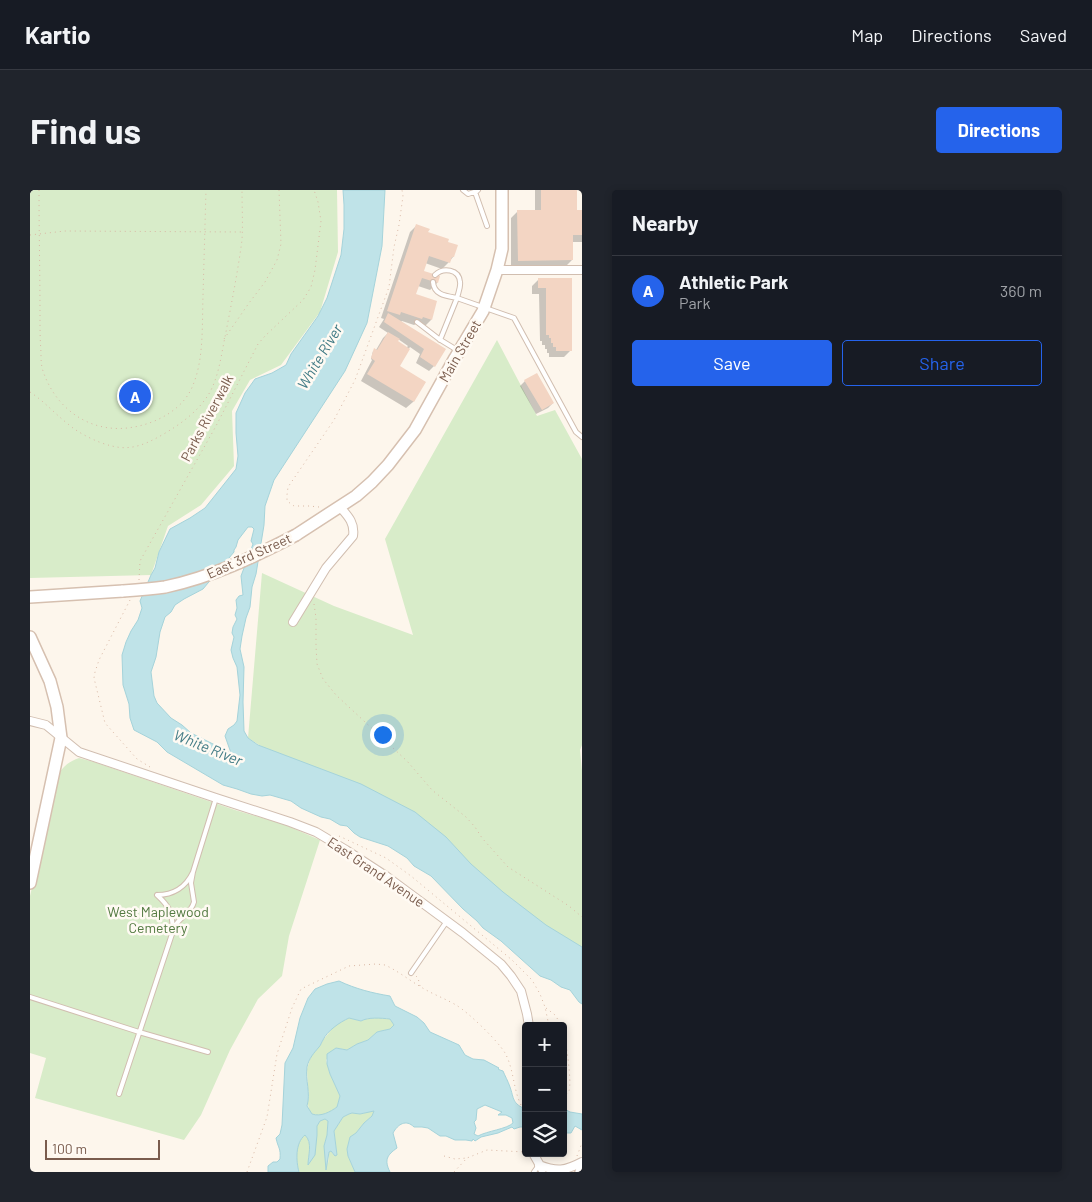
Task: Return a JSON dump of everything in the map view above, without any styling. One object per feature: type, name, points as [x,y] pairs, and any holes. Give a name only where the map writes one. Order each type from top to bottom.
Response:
[{"type":"main road","name":"Main Street","points":[[363,490],[388,465],[415,430],[484,308],[502,249],[502,190]]},
{"type":"main road","name":"East 3rd Street","points":[[30,597],[126,595],[213,574],[258,555],[296,534],[340,507],[363,490]]},
{"type":"main road","points":[[30,637],[50,681],[57,707],[61,738],[30,883]]},
{"type":"street","points":[[497,270],[582,270]]},
{"type":"street","points":[[293,622],[326,568],[353,536],[354,529],[351,520],[340,507]]},
{"type":"street","name":"East Grand Avenue","points":[[30,721],[46,725],[79,752],[290,822],[316,832],[346,850],[386,876],[501,964],[521,991],[528,1022]]},
{"type":"street","points":[[534,1157],[538,1170],[556,1172],[582,1162]]},
{"type":"lane","points":[[463,190],[468,194],[476,191],[487,226]]},
{"type":"lane","points":[[436,274],[440,270],[454,272],[460,282],[457,298],[440,340]]},
{"type":"lane","points":[[433,282],[436,291],[447,297],[457,298],[514,318],[576,432],[582,438]]},
{"type":"lane","points":[[416,322],[459,352]]},
{"type":"lane","points":[[118,1094],[173,931],[178,922],[193,906],[191,883],[193,872],[216,798]]},
{"type":"lane","points":[[173,931],[173,918],[167,904],[157,896],[179,889],[193,872]]},
{"type":"lane","points":[[411,973],[447,921]]},
{"type":"lane","points":[[30,997],[208,1052]]},
{"type":"path","points":[[39,190],[42,369],[48,385],[61,403],[78,418],[103,428],[144,426],[154,422],[181,404],[192,388],[198,372],[202,338],[206,190]]},
{"type":"path","points":[[30,392],[44,402],[69,426],[111,446],[132,448],[151,441],[188,418],[203,403],[216,380],[242,238],[242,190]]},
{"type":"path","points":[[224,339],[265,282],[278,260],[281,244],[280,190]]},
{"type":"path","name":"Parks Riverwalk","points":[[139,581],[140,562],[216,426],[258,344],[264,336],[303,300],[311,286],[315,270],[321,221],[314,190]]},
{"type":"path","points":[[319,508],[294,506],[287,502],[288,487],[334,420],[355,380],[389,287],[403,196],[402,190]]},
{"type":"path","points":[[30,235],[65,231],[242,232]]},
{"type":"path","points":[[310,594],[314,601],[316,618],[317,664],[324,679],[336,695],[407,761],[432,790],[466,817],[508,867],[582,917]]},
{"type":"path","points":[[99,660],[126,595]]},
{"type":"path","points":[[247,1172],[268,1117],[276,1054],[300,989],[349,966],[385,965],[420,987],[465,1011],[505,1052],[518,1099],[522,1105]]},
{"type":"path","points":[[411,973],[418,978],[420,987]]},
{"type":"path","points":[[545,1007],[559,1022]]},
{"type":"path","points":[[567,1052],[569,1089],[567,1094]]},
{"type":"path","points":[[579,1153],[582,1143]]},
{"type":"path","points":[[444,1156],[456,1159],[467,1158],[487,1150],[522,1152]]},
{"type":"path","points":[[454,1172],[467,1158]]},
{"type":"green space","points":[[30,190],[337,190],[338,252],[320,312],[281,365],[250,380],[232,411],[234,466],[201,505],[168,526],[151,575],[30,578]]},
{"type":"green space","points":[[497,340],[537,416],[555,410],[582,459],[582,745],[580,750],[582,771],[582,949],[248,738],[262,573],[334,606],[413,635],[385,539]]},
{"type":"green space","name":"West Maplewood Cemetery","points":[[79,758],[283,824],[320,840],[289,936],[282,976],[258,999],[230,1050],[201,1115],[184,1140],[35,1098],[46,1058],[30,1053],[30,896],[59,773],[73,760]]},
{"type":"green space","points":[[349,1018],[361,1021],[371,1018],[390,1019],[394,1025],[390,1029],[377,1032],[368,1040],[347,1050],[336,1048],[326,1060],[340,1096],[337,1107],[322,1114],[312,1114],[308,1104],[307,1069],[312,1053],[336,1024]]},
{"type":"green space","points":[[375,1110],[372,1116],[350,1138],[347,1149],[348,1156],[355,1172],[299,1172],[297,1157],[299,1142],[305,1135],[309,1144],[308,1162],[320,1121],[325,1119],[328,1121],[324,1146],[328,1164],[329,1152],[331,1151],[337,1155],[334,1131],[343,1117],[352,1113],[361,1114]]},
{"type":"water","name":"White River","points":[[343,190],[385,190],[382,246],[367,323],[345,371],[274,480],[265,506],[264,525],[256,574],[240,649],[244,667],[244,731],[248,738],[258,745],[361,784],[415,812],[446,837],[471,864],[503,892],[546,925],[582,947],[582,1004],[570,990],[540,976],[501,941],[483,928],[431,876],[414,866],[407,858],[388,846],[360,837],[347,826],[321,817],[291,801],[270,795],[251,794],[223,785],[167,752],[157,742],[134,730],[130,718],[129,704],[123,685],[122,655],[131,631],[138,620],[142,608],[140,601],[155,568],[159,552],[170,529],[205,508],[236,469],[238,456],[236,413],[245,393],[255,379],[272,373],[286,365],[291,354],[318,316],[327,298],[341,255]],"holes":[[[248,527],[254,529],[251,541],[253,544],[241,576],[243,595],[239,596],[236,600],[237,608],[235,615],[237,619],[232,633],[234,637],[231,650],[237,667],[240,695],[237,721],[228,729],[225,736],[231,753],[191,733],[171,718],[157,703],[154,696],[151,672],[165,617],[175,605],[203,589],[234,552],[238,540]]]},
{"type":"water","points":[[339,981],[364,990],[390,996],[395,1006],[417,1017],[430,1032],[459,1045],[465,1055],[473,1059],[484,1060],[499,1068],[503,1071],[516,1103],[522,1107],[522,1127],[514,1129],[512,1127],[481,1137],[475,1141],[473,1139],[472,1141],[455,1140],[446,1136],[440,1136],[428,1128],[414,1127],[405,1123],[397,1127],[393,1133],[397,1148],[391,1153],[387,1161],[390,1172],[355,1172],[347,1149],[350,1137],[372,1116],[374,1111],[360,1114],[352,1113],[343,1117],[334,1131],[337,1155],[335,1156],[331,1151],[329,1152],[326,1170],[324,1146],[328,1121],[325,1119],[320,1121],[317,1126],[315,1155],[308,1165],[309,1142],[305,1135],[298,1147],[297,1163],[299,1172],[268,1172],[268,1166],[280,1159],[280,1150],[276,1138],[280,1134],[282,1125],[285,1063],[293,1048],[300,1018],[308,998],[315,989]],"holes":[[[349,1018],[361,1021],[371,1018],[390,1019],[394,1025],[390,1029],[377,1032],[368,1040],[347,1050],[336,1048],[327,1054],[330,1074],[340,1096],[337,1107],[334,1109],[322,1114],[312,1114],[307,1106],[307,1072],[312,1056],[327,1033],[338,1024]],[[485,1105],[502,1112],[498,1115],[506,1115],[512,1118],[513,1123],[478,1136],[474,1134],[477,1109]]]},
{"type":"water","points":[[567,1110],[582,1114],[582,1130],[575,1126],[571,1133],[567,1133]]},
{"type":"building","points":[[541,190],[577,190],[577,210],[582,210],[582,235],[573,235],[573,260],[518,261],[517,210],[541,210]]},
{"type":"building","points":[[416,224],[430,229],[428,232],[449,239],[448,242],[458,245],[450,263],[429,256],[424,271],[440,276],[438,283],[422,278],[416,294],[437,301],[432,320],[423,317],[422,319],[401,312],[400,315],[387,311]]},
{"type":"building","points":[[538,278],[572,278],[572,351],[556,351],[556,347],[553,347],[553,343],[551,343],[551,338],[549,338],[549,335],[546,335],[546,288],[538,288]]},
{"type":"building","points":[[388,313],[446,349],[435,367],[420,357],[424,349],[384,322]]},
{"type":"building","points":[[388,332],[400,339],[398,341],[410,349],[400,366],[426,382],[414,402],[367,374],[375,361],[371,358],[374,348],[377,350]]},
{"type":"building","points":[[537,373],[554,403],[542,410],[524,380]]},
{"type":"place","name":"Athletic Park","points":[[135,396]]}]
